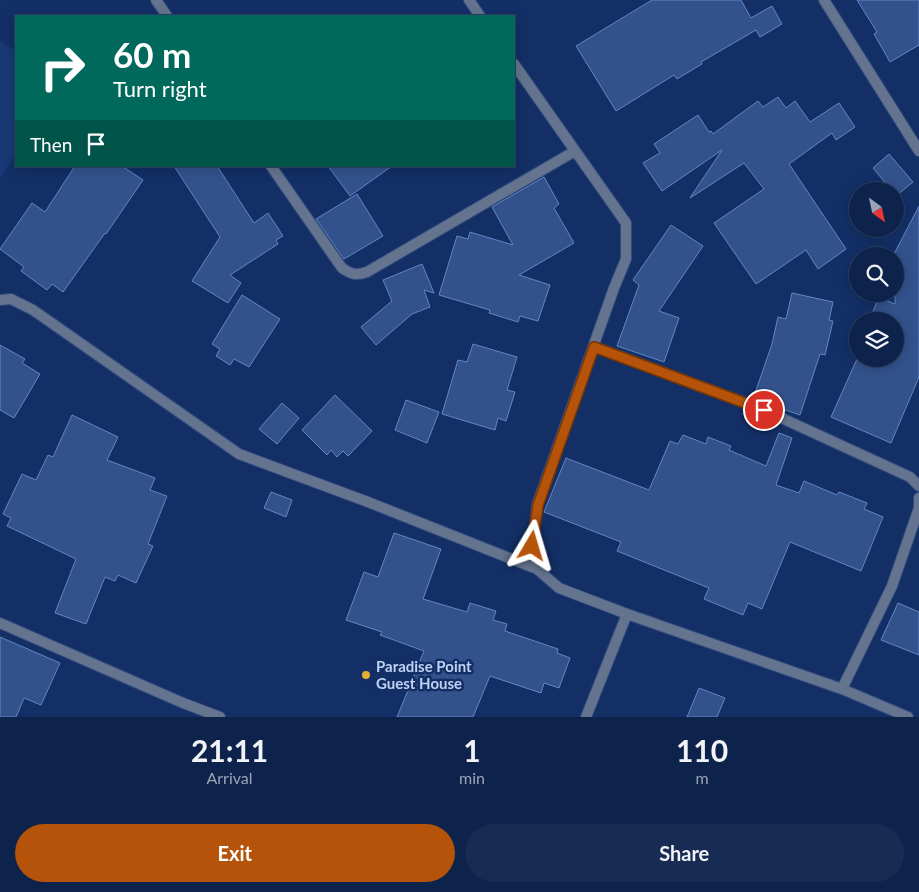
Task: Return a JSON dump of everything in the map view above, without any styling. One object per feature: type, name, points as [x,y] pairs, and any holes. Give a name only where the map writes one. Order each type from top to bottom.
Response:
[{"type":"street","points":[[156,0],[166,15]]},
{"type":"street","points":[[469,0],[479,15]]},
{"type":"street","points":[[824,0],[919,151]]},
{"type":"street","points":[[515,65],[626,223],[626,259],[614,288],[538,505],[532,546],[537,570]]},
{"type":"street","points":[[272,167],[342,268],[351,274],[359,275],[575,151]]},
{"type":"street","points":[[0,300],[11,299],[33,310],[239,454],[368,502],[537,570],[559,588],[627,614],[842,689],[908,717]]},
{"type":"street","points":[[594,347],[764,410],[910,477],[919,486]]},
{"type":"street","points":[[842,689],[892,586],[919,508],[919,498]]},
{"type":"street","points":[[586,717],[627,614]]},
{"type":"street","points":[[0,624],[220,717]]},
{"type":"shaded area","points":[[0,41],[15,50],[15,155],[0,178]]},
{"type":"building","points":[[652,0],[741,0],[751,18],[772,6],[782,24],[760,37],[756,30],[701,62],[702,64],[677,79],[674,75],[616,111],[576,46]]},
{"type":"building","points":[[857,0],[919,0],[919,45],[890,62],[874,34],[877,32]]},
{"type":"building","points":[[778,97],[786,108],[795,101],[810,122],[839,103],[855,127],[836,140],[832,133],[789,164],[846,249],[818,269],[806,250],[756,284],[714,223],[764,189],[744,163],[690,198],[722,150],[662,191],[643,163],[660,153],[654,144],[698,115],[709,132],[711,131],[713,134],[758,101],[763,107]]},
{"type":"building","points":[[889,154],[913,182],[904,189],[904,182],[885,182],[873,168]]},
{"type":"building","points":[[74,167],[124,167],[143,180],[63,292],[52,284],[47,290],[21,271],[24,267],[0,249],[32,203],[45,212]]},
{"type":"building","points":[[175,167],[218,167],[254,223],[268,213],[283,236],[276,240],[278,244],[230,275],[241,283],[228,303],[192,281],[220,237]]},
{"type":"building","points":[[329,167],[391,167],[350,196]]},
{"type":"building","points":[[544,177],[559,204],[554,208],[574,243],[519,275],[550,285],[538,321],[520,316],[518,322],[489,313],[490,310],[439,295],[457,236],[468,239],[470,232],[513,245],[492,207]]},
{"type":"building","points":[[357,194],[383,236],[344,259],[316,219]]},
{"type":"building","points":[[919,206],[919,377],[891,443],[831,417],[853,367],[904,367],[904,312],[873,312],[877,302],[895,304],[895,302],[904,302],[904,247],[898,247]]},
{"type":"building","points":[[671,225],[703,246],[659,311],[679,318],[664,362],[617,346],[639,285],[633,280]]},
{"type":"building","points":[[422,264],[434,293],[424,290],[430,307],[412,314],[376,345],[361,327],[392,301],[383,280]]},
{"type":"building","points":[[792,293],[833,302],[829,320],[833,321],[825,355],[820,354],[800,415],[753,399],[772,344],[778,317],[786,319]]},
{"type":"building","points":[[242,295],[280,319],[249,367],[234,359],[230,365],[216,356],[220,349],[212,344]]},
{"type":"building","points":[[473,344],[517,357],[507,390],[515,392],[506,421],[498,418],[495,430],[442,414],[458,360],[467,362]]},
{"type":"building","points":[[0,345],[25,359],[22,363],[40,374],[14,418],[0,410]]},
{"type":"building","points":[[335,395],[372,431],[348,456],[343,451],[337,457],[331,450],[327,455],[302,430]]},
{"type":"building","points":[[406,400],[439,412],[427,443],[395,430]]},
{"type":"building","points":[[282,403],[299,418],[277,444],[259,429]]},
{"type":"building","points":[[72,415],[118,437],[107,460],[155,478],[150,490],[167,496],[148,544],[153,546],[136,583],[118,575],[115,581],[105,577],[86,624],[55,613],[76,559],[7,526],[11,518],[3,514],[22,474],[36,480],[48,455],[53,457]]},
{"type":"building","points":[[779,433],[792,438],[776,485],[799,493],[804,481],[837,495],[839,492],[867,503],[864,509],[883,517],[861,571],[790,542],[762,609],[748,603],[743,615],[704,599],[709,588],[617,551],[621,542],[544,512],[566,458],[649,490],[670,441],[678,444],[683,435],[706,444],[708,437],[731,446],[729,450],[766,466]]},
{"type":"building","points":[[271,492],[292,500],[286,517],[264,508]]},
{"type":"building","points":[[394,533],[441,549],[423,599],[467,612],[470,603],[496,611],[493,620],[507,624],[505,631],[558,649],[557,653],[570,658],[559,688],[544,683],[541,693],[490,676],[473,717],[397,717],[424,651],[380,635],[382,632],[346,620],[364,572],[378,577]]},
{"type":"building","points":[[898,603],[919,612],[919,655],[881,640]]},
{"type":"building","points":[[0,637],[60,663],[41,705],[24,698],[16,717],[0,717]]},
{"type":"building","points":[[699,688],[725,698],[717,717],[687,717]]},
{"type":"place","name":"Paradise Point Guest House","points":[[366,675]]},
{"type":"route","points":[[532,546],[538,505],[594,347],[764,410]]}]
